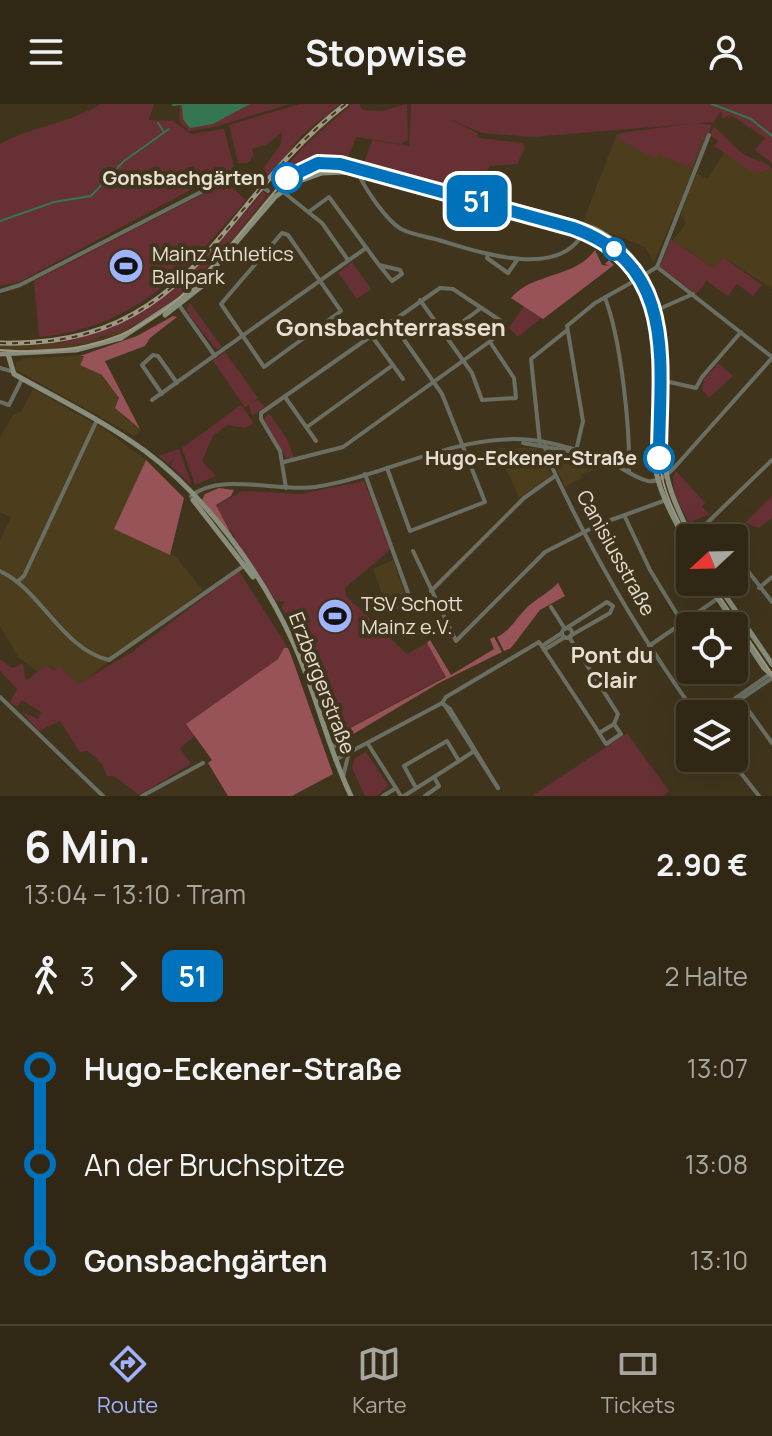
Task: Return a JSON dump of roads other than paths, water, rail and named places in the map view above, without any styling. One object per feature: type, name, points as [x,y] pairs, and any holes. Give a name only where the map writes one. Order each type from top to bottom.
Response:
[{"type":"main road","points":[[0,354],[76,350],[121,338],[178,305],[212,273],[281,193],[322,173],[362,174],[582,235],[615,256],[636,280],[648,303],[656,335],[655,460],[686,524]]},
{"type":"main road","points":[[475,204],[494,200],[596,229],[624,250],[644,275],[659,309],[665,338],[666,466],[663,477],[666,500],[678,524]]},
{"type":"main road","points":[[493,209],[491,204],[494,200]]},
{"type":"main road","points":[[8,354],[11,371]]},
{"type":"main road","name":"Erzbergerstraße","points":[[11,371],[147,452],[191,496],[197,509],[259,584],[294,644],[328,742],[351,796]]},
{"type":"main road","points":[[715,596],[772,675]]},
{"type":"main road","points":[[726,596],[772,664]]},
{"type":"street","points":[[644,275],[657,267],[709,135]]},
{"type":"street","points":[[707,143],[714,149]]},
{"type":"street","points":[[362,174],[367,187],[402,229],[488,254],[517,260],[543,258],[564,251],[582,235]]},
{"type":"street","points":[[0,291],[20,285],[234,175],[246,176],[268,191]]},
{"type":"street","points":[[367,187],[373,177]]},
{"type":"street","points":[[281,193],[310,211],[348,260]]},
{"type":"street","points":[[310,211],[329,197],[366,248],[379,265],[392,281],[402,274],[400,270],[379,265]]},
{"type":"street","points":[[282,233],[288,235],[321,280],[341,308],[264,367],[221,303],[282,233]]},
{"type":"street","points":[[152,400],[366,248]]},
{"type":"street","points":[[488,254],[487,258],[508,273],[517,260]]},
{"type":"street","points":[[191,496],[218,483],[286,488],[318,486],[463,445],[518,442],[576,451],[648,481],[663,477],[772,357],[657,267]]},
{"type":"street","points":[[576,451],[583,421],[566,331],[568,323],[636,280]]},
{"type":"street","points":[[284,462],[339,449],[490,342],[505,330],[503,321],[449,287],[440,288],[285,396],[260,416],[284,462],[286,488]]},
{"type":"street","points":[[659,309],[693,294]]},
{"type":"street","points":[[605,298],[612,316],[621,378],[629,472]]},
{"type":"street","points":[[420,300],[464,361],[482,400],[516,398],[514,378],[490,342]]},
{"type":"street","points":[[178,305],[212,357]]},
{"type":"street","points":[[445,335],[481,308]]},
{"type":"street","points":[[387,468],[410,531],[485,502],[434,381],[391,321]]},
{"type":"street","name":"Canisiusstraße","points":[[566,331],[531,359],[543,444],[555,476],[584,532],[649,646],[686,700]]},
{"type":"street","points":[[665,381],[696,388],[741,332]]},
{"type":"street","points":[[371,335],[403,379]]},
{"type":"street","points":[[162,394],[142,365],[153,355],[158,356],[177,383]]},
{"type":"street","points":[[307,427],[393,365]]},
{"type":"street","name":"Erzbergerstraße","points":[[0,368],[11,371]]},
{"type":"street","points":[[0,403],[9,405],[22,379]]},
{"type":"street","points":[[285,396],[316,441]]},
{"type":"street","points":[[17,582],[24,576],[97,420]]},
{"type":"street","points":[[706,524],[772,460]]},
{"type":"street","points":[[365,474],[411,601],[404,607],[390,606]]},
{"type":"street","points":[[431,591],[524,498],[555,476]]},
{"type":"street","points":[[413,551],[456,641],[545,552],[584,532],[666,500]]},
{"type":"street","points":[[625,516],[650,570],[676,613]]},
{"type":"street","points":[[0,571],[17,582],[72,637],[109,660],[243,562]]},
{"type":"street","points":[[748,573],[772,602]]},
{"type":"street","points":[[759,588],[772,577]]},
{"type":"street","points":[[699,612],[717,599]]},
{"type":"street","points":[[335,760],[443,704],[542,646],[610,613],[613,606],[607,602],[566,634]]},
{"type":"street","points":[[551,607],[618,714],[614,724],[599,733]]},
{"type":"street","points":[[649,646],[676,629]]},
{"type":"street","points":[[542,646],[606,744],[621,734],[614,724]]},
{"type":"street","points":[[736,700],[772,675]]},
{"type":"street","points":[[0,697],[103,796]]},
{"type":"street","points":[[739,698],[772,743]]},
{"type":"street","points":[[443,704],[498,788],[474,751]]},
{"type":"street","points":[[416,788],[404,766],[431,749],[447,741],[459,761]]},
{"type":"street","points":[[328,742],[350,754]]},
{"type":"street","points":[[368,744],[402,796],[474,751]]},
{"type":"street","points":[[343,778],[350,754]]},
{"type":"street","points":[[142,796],[203,763]]},
{"type":"street","points":[[740,772],[759,796]]},
{"type":"street","points":[[425,796],[439,786],[434,777]]},
{"type":"street","points":[[383,796],[396,788]]},
{"type":"waterway","points":[[173,105],[182,104]]},
{"type":"waterway","points":[[712,104],[751,119],[772,136]]},
{"type":"waterway","points":[[158,123],[164,132]]},
{"type":"waterway","points":[[0,221],[54,202],[91,196],[124,161],[169,129]]},
{"type":"tram line","name":"51","points":[[287,178],[318,163],[340,164],[573,228],[597,237],[618,251],[639,276],[658,323],[661,350],[659,458]]},
{"type":"tram line","points":[[0,350],[51,351],[95,344],[132,330],[165,309],[195,284],[282,183],[296,172],[328,164],[362,169],[584,231],[627,259],[644,284],[655,311],[659,340],[660,465],[664,485],[680,524]]},
{"type":"tram line","points":[[719,596],[772,674]]},
{"type":"railway","points":[[0,343],[66,338],[119,322],[162,295],[198,262],[302,142],[346,104]]},
{"type":"place","name":"Gonsbachgärten","points":[[287,178]]},
{"type":"place","name":"Mainz Athletics Ballpark","points":[[126,266]]},
{"type":"place","name":"Hugo-Eckener-Straße","points":[[659,458]]},
{"type":"place","name":"TSV Schott Mainz e.V.","points":[[335,616]]},
{"type":"district","name":"Gonsbachterrassen","points":[[391,328]]},
{"type":"district","name":"Pont du Clair","points":[[612,668]]}]
